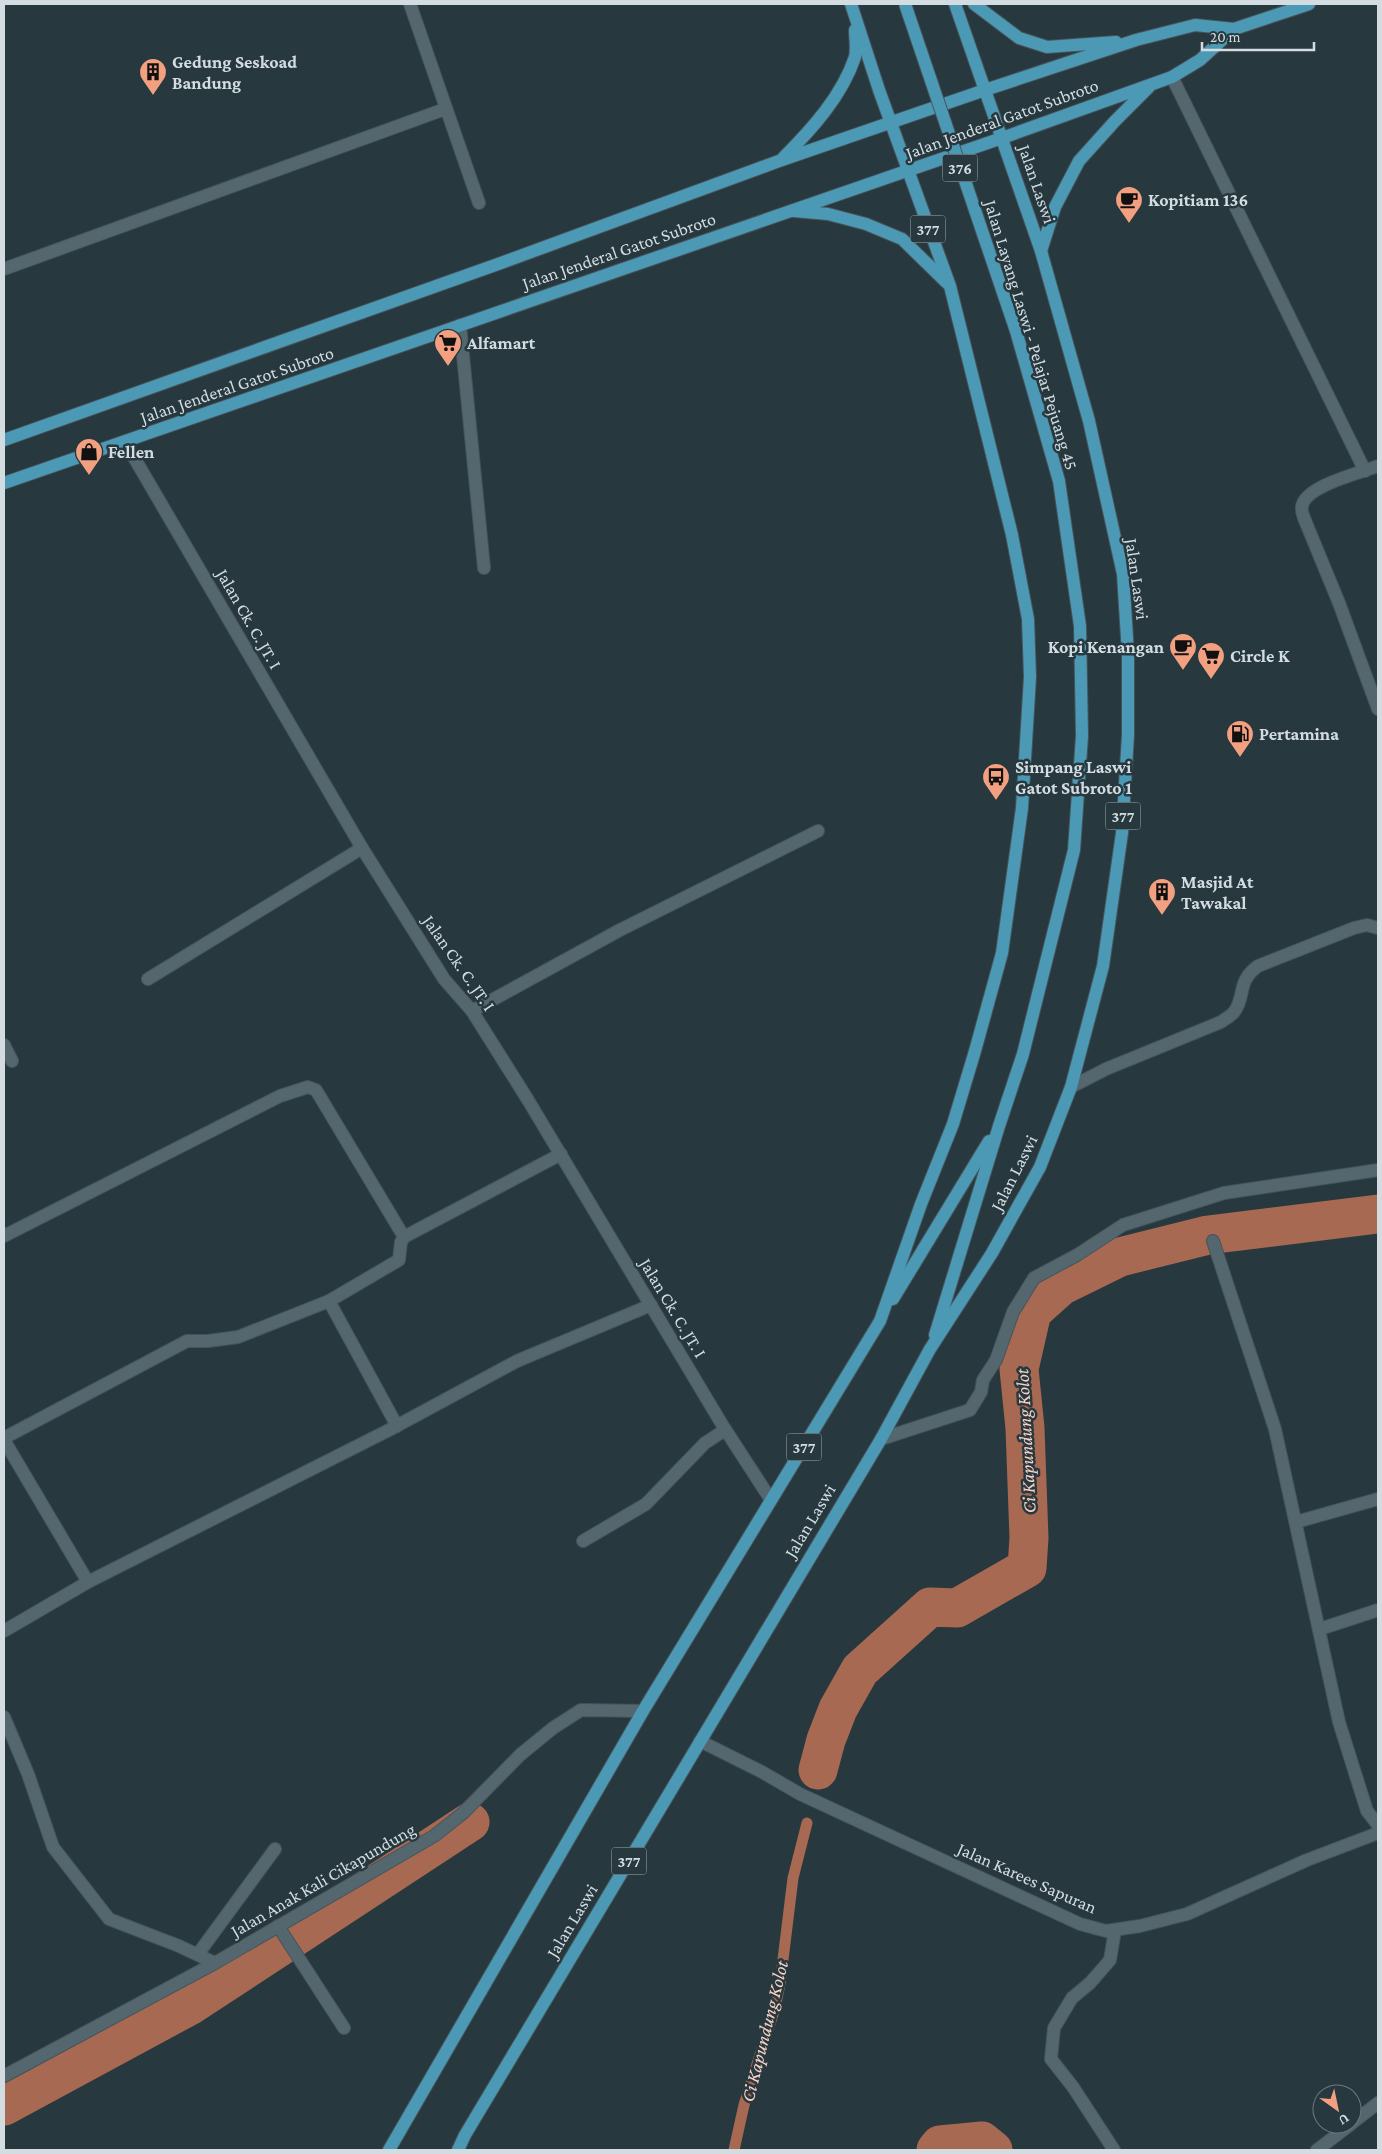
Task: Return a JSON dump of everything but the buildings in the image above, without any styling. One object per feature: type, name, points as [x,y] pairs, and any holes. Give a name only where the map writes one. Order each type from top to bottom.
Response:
[{"type":"main road","name":"Jalan Layang Laswi - Pelajar Pejuang 45","points":[[905,4],[1016,331],[1059,482],[1080,626],[1082,736],[1074,850],[1024,1054],[999,1126],[930,1349]]},
{"type":"main road","name":"Jalan Laswi","points":[[458,2150],[465,2135],[881,1439],[930,1349],[992,1253],[1040,1167],[1072,1087],[1103,966],[1122,833],[1128,735],[1128,654],[1123,574],[1089,421],[1041,251],[955,4]]},
{"type":"main road","points":[[974,4],[1019,38],[1047,47],[1136,40]]},
{"type":"main road","name":"Jalan Jenderal Gatot Subroto","points":[[4,483],[908,171],[1172,76],[1200,60],[1234,29],[1309,4]]},
{"type":"main road","points":[[852,8],[908,171]]},
{"type":"main road","points":[[779,161],[811,130],[837,93],[856,55],[852,8]]},
{"type":"main road","name":"Jalan Jenderal Gatot Subroto","points":[[4,440],[482,270],[779,161],[985,90],[1136,40],[1195,25],[1234,29]]},
{"type":"main road","points":[[1041,251],[1055,207],[1079,161],[1114,121],[1152,83]]},
{"type":"main road","name":"377","points":[[389,2150],[643,1712],[880,1321],[921,1204],[953,1124],[1002,953],[1022,808],[1030,678],[1028,620],[1010,525],[950,286],[908,171]]},
{"type":"main road","points":[[789,211],[828,214],[866,224],[902,239],[950,286]]},
{"type":"main road","name":"Jalan Layang Laswi - Pelajar Pejuang 45","points":[[880,1321],[999,1126]]},
{"type":"street","points":[[410,4],[479,203]]},
{"type":"street","points":[[1172,76],[1365,471]]},
{"type":"street","points":[[4,269],[445,109]]},
{"type":"street","points":[[460,325],[484,568]]},
{"type":"street","name":"Jalan Ck. C. JT. I","points":[[125,442],[362,848],[444,979],[472,1011],[561,1154],[725,1430],[771,1500]]},
{"type":"street","points":[[1378,466],[1314,490],[1305,499],[1301,508],[1339,602],[1378,709]]},
{"type":"street","points":[[472,1011],[620,930],[818,831]]},
{"type":"street","points":[[148,979],[362,848]]},
{"type":"street","points":[[1072,1087],[1106,1069],[1221,1022],[1234,1012],[1249,972],[1258,966],[1354,928],[1367,925],[1378,928]]},
{"type":"street","points":[[4,1045],[12,1061]]},
{"type":"street","points":[[4,1236],[280,1096],[308,1087],[316,1090],[404,1237]]},
{"type":"street","points":[[88,1582],[4,1439],[186,1341],[208,1341],[238,1337],[329,1301],[399,1260],[401,1242],[404,1237],[561,1154]]},
{"type":"street","points":[[881,1439],[970,1410],[981,1392],[983,1380],[996,1360],[1013,1312],[1034,1278],[1077,1255],[1123,1225],[1224,1193],[1378,1170]]},
{"type":"street","points":[[1213,1241],[1276,1429],[1339,1722],[1367,1810],[1378,1825]]},
{"type":"street","points":[[329,1301],[397,1426]]},
{"type":"street","points":[[4,1631],[88,1582],[397,1426],[517,1361],[651,1305]]},
{"type":"street","points":[[582,1541],[646,1504],[705,1443],[725,1430]]},
{"type":"street","points":[[1296,1522],[1378,1499]]},
{"type":"street","points":[[1320,1629],[1378,1610]]},
{"type":"street","name":"Jalan Anak Kali Cikapundung","points":[[4,2076],[215,1963],[282,1931],[434,1836],[463,1813],[520,1755],[553,1728],[581,1710],[643,1712]]},
{"type":"street","points":[[4,1716],[53,1847],[109,1919],[198,1954],[215,1963]]},
{"type":"street","name":"Jalan Karees Sapuran","points":[[700,1741],[762,1772],[800,1794],[1080,1924],[1106,1931],[1140,1926],[1187,1914],[1308,1860],[1378,1833]]},
{"type":"street","points":[[198,1954],[275,1849]]},
{"type":"street","points":[[1114,2150],[1073,2087],[1051,2059],[1054,2028],[1072,1998],[1090,1983],[1110,1960],[1116,1930]]},
{"type":"street","points":[[282,1931],[344,2028]]},
{"type":"street","points":[[1362,2114],[1378,2102]]},
{"type":"street","points":[[1317,2150],[1337,2134]]},
{"type":"waterway","name":"Ci Kapundung Kolot","points":[[818,1770],[826,1740],[838,1709],[860,1670],[930,1607],[957,1608],[1027,1568],[1029,1538],[1025,1428],[1019,1369],[1032,1312],[1061,1286],[1120,1257],[1208,1235],[1378,1214]]},
{"type":"waterway","points":[[4,2106],[191,2005],[470,1822]]},
{"type":"waterway","name":"Ci Kapundung Kolot","points":[[734,2150],[744,2105],[775,2008],[780,1984],[793,1878],[807,1823]]},
{"type":"waterway","points":[[936,2150],[940,2145],[982,2141],[993,2150]]},
{"type":"place","name":"Gedung Seskoad Bandung","points":[[153,96]]},
{"type":"place","name":"Kopitiam 136","points":[[1129,224]]},
{"type":"place","name":"Alfamart","points":[[448,367]]},
{"type":"place","name":"Fellen","points":[[89,476]]},
{"type":"place","name":"Kopi Kenangan","points":[[1183,671]]},
{"type":"place","name":"Circle K","points":[[1211,680]]},
{"type":"place","name":"Pertamina","points":[[1240,758]]},
{"type":"place","name":"Simpang Laswi Gatot Subroto 1","points":[[996,801]]},
{"type":"place","name":"Masjid At Tawakal","points":[[1162,916]]}]
